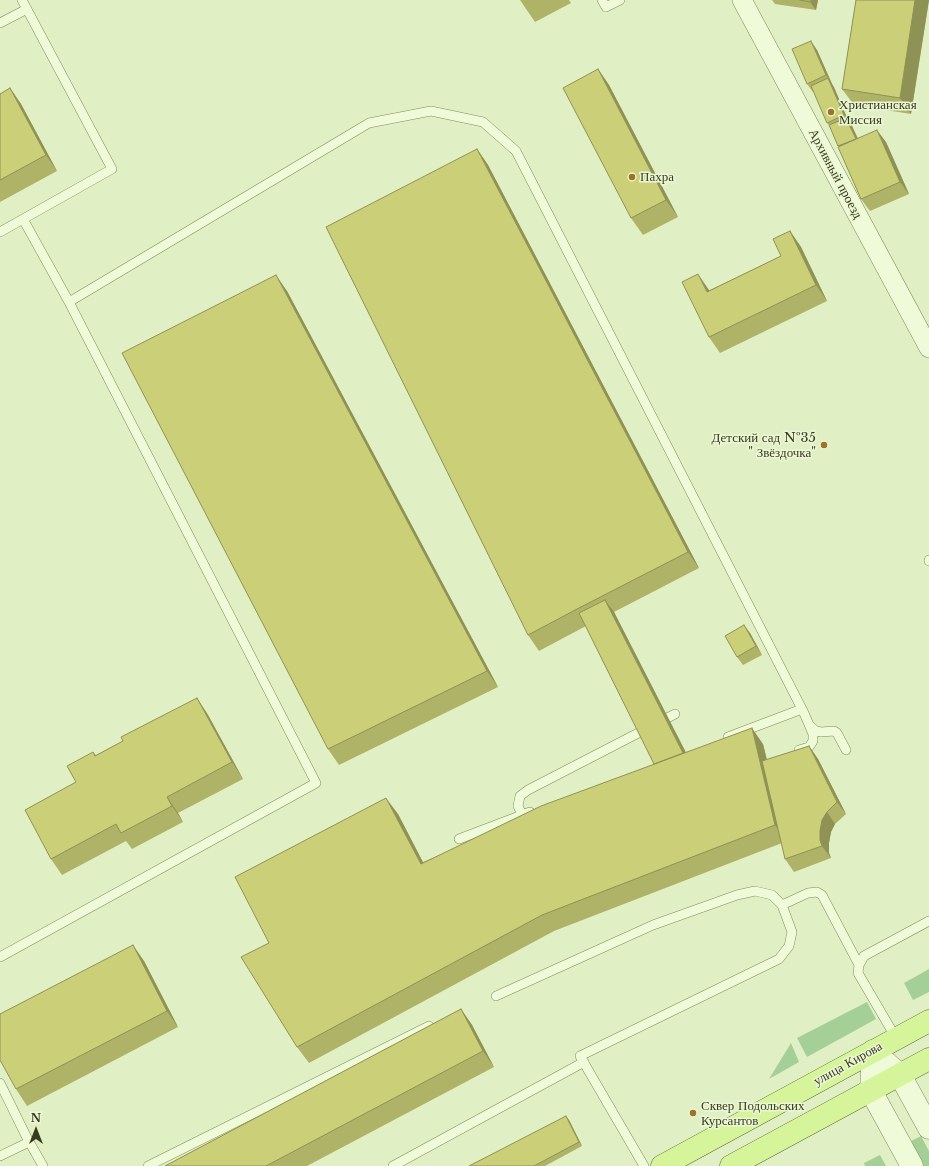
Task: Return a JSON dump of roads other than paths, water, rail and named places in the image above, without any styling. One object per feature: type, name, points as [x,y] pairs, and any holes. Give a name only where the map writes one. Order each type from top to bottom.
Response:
[{"type":"main road","name":"улица Кирова","points":[[662,1166],[929,1021]]},
{"type":"main road","points":[[731,1166],[929,1059]]},
{"type":"street","name":"Архивный проезд","points":[[742,0],[929,348]]},
{"type":"street","points":[[873,1051],[900,1075],[929,1128]]},
{"type":"street","points":[[873,1051],[871,1090],[912,1166]]},
{"type":"lane","points":[[0,232],[112,169],[22,0]]},
{"type":"lane","points":[[602,0],[606,7],[620,0]]},
{"type":"lane","points":[[0,23],[27,9]]},
{"type":"lane","points":[[69,302],[370,123],[431,111],[483,122],[516,151],[802,709],[814,734],[813,741],[809,747],[790,754]]},
{"type":"lane","points":[[0,957],[316,783],[69,302],[23,219]]},
{"type":"lane","points":[[721,740],[802,709]]},
{"type":"lane","points":[[522,815],[518,806],[520,796],[528,790],[675,714]]},
{"type":"lane","points":[[810,726],[816,731],[821,732],[834,730],[846,750]]},
{"type":"lane","points":[[459,839],[537,810]]},
{"type":"lane","points":[[496,996],[653,925],[737,895],[755,891],[772,895],[782,905],[792,932],[790,946],[779,959],[580,1056],[644,1166]]},
{"type":"lane","points":[[782,905],[808,893],[817,892],[822,895],[859,964]]},
{"type":"lane","points":[[896,1038],[858,973],[859,964],[864,956],[929,921]]},
{"type":"lane","points":[[148,1166],[439,1021]]},
{"type":"lane","points":[[393,1166],[584,1062]]},
{"type":"lane","points":[[0,1083],[42,1166]]},
{"type":"lane","points":[[0,1156],[29,1142],[25,1133]]},
{"type":"place","name":"Христианская Миссия","points":[[831,112]]},
{"type":"place","name":"Пахра","points":[[632,177]]},
{"type":"place","name":"Детский сад №35 \" Звёздочка\"","points":[[824,445]]},
{"type":"place","name":"Сквер Подольских Курсантов","points":[[693,1113]]}]
